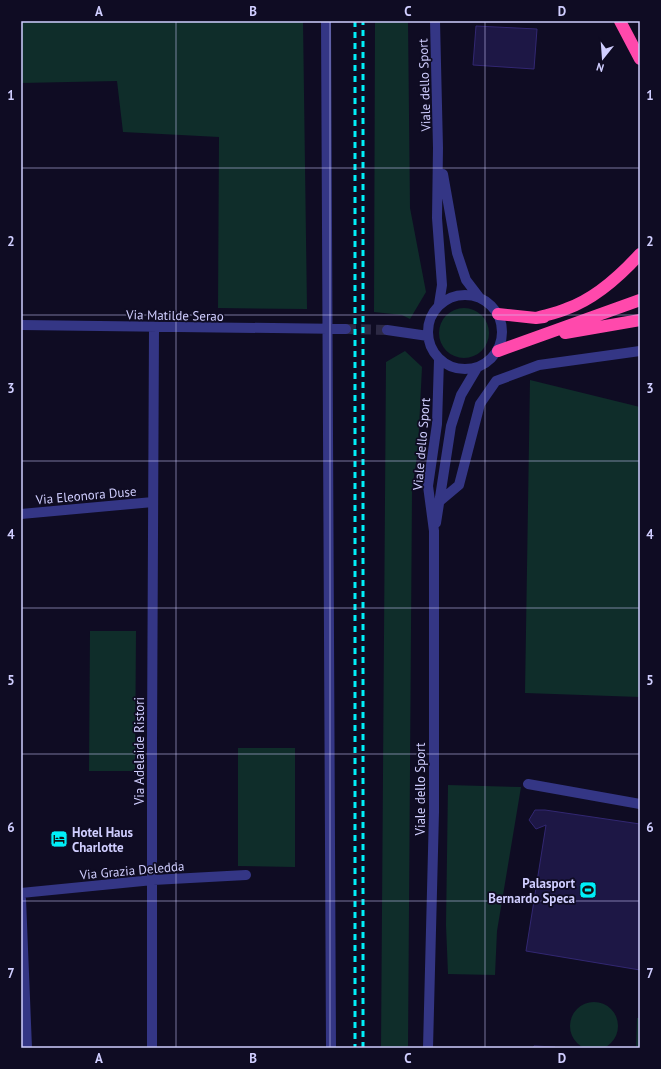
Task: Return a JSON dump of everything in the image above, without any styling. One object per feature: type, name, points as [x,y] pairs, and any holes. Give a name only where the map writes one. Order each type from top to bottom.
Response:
[{"type":"highway","points":[[620,21],[640,59]]},
{"type":"highway","points":[[536,318],[567,309],[596,293],[622,274],[640,254]]},
{"type":"highway","points":[[498,351],[640,300]]},
{"type":"highway","points":[[498,314],[536,318],[615,308]]},
{"type":"highway","points":[[540,337],[640,320]]},
{"type":"street","points":[[326,21],[331,1048]]},
{"type":"street","name":"Viale dello Sport","points":[[435,21],[438,148],[437,218],[442,285],[440,304]]},
{"type":"street","name":"Viale dello Sport","points":[[438,148],[458,253],[466,280],[478,297]]},
{"type":"street","points":[[459,295],[478,297],[490,304],[498,314],[503,330],[503,338],[498,351],[491,360],[477,368],[467,370],[452,368],[439,360],[430,345],[428,336],[430,317],[446,299],[459,295]]},
{"type":"street","name":"Via Matilde Serao","points":[[21,325],[154,328],[346,329]]},
{"type":"street","name":"Via Adelaide Ristori","points":[[152,1048],[154,328]]},
{"type":"street","points":[[387,330],[428,336]]},
{"type":"street","points":[[440,501],[459,485],[480,404],[496,382],[540,365],[640,351]]},
{"type":"street","name":"Viale dello Sport","points":[[428,1048],[434,812],[434,530],[428,486],[437,424],[439,360]]},
{"type":"street","name":"Viale dello Sport","points":[[434,530],[440,501],[451,426],[461,395],[477,368]]},
{"type":"street","name":"Via Eleonora Duse","points":[[21,514],[153,502]]},
{"type":"street","points":[[528,784],[640,804]]},
{"type":"street","name":"Via Grazia Deledda","points":[[21,893],[153,880],[246,875]]},
{"type":"street","points":[[21,899],[27,1048]]},
{"type":"green space","points":[[21,21],[303,21],[307,309],[218,308],[219,137],[123,132],[117,81],[21,83]]},
{"type":"green space","points":[[375,21],[408,21],[410,208],[426,292],[410,319],[402,315],[374,312]]},
{"type":"green space","points":[[459,308],[469,308],[482,315],[489,328],[489,338],[482,351],[469,358],[459,358],[450,354],[443,347],[439,338],[439,328],[443,319],[450,312]]},
{"type":"green space","points":[[405,351],[422,367],[418,449],[412,491],[408,1048],[381,1048],[386,362]]},
{"type":"green space","points":[[530,380],[640,407],[640,697],[525,693]]},
{"type":"green space","points":[[90,631],[136,631],[135,771],[89,771]]},
{"type":"green space","points":[[238,748],[295,748],[295,867],[238,866]]},
{"type":"green space","points":[[448,785],[521,787],[497,931],[495,975],[448,974],[446,925]]},
{"type":"green space","points":[[594,1002],[603,1004],[611,1009],[616,1017],[618,1026],[616,1035],[611,1043],[603,1048],[594,1050],[585,1048],[577,1043],[572,1035],[570,1026],[572,1017],[577,1009],[585,1004]]},
{"type":"green space","points":[[637,1018],[640,1018],[640,1048],[636,1048]]},
{"type":"building","points":[[476,26],[537,29],[534,69],[473,65]]},
{"type":"building","name":"Palasport Bernardo Speca","points":[[535,810],[545,810],[640,824],[640,970],[526,951],[546,825],[536,829],[529,820]]},
{"type":"building","points":[[534,1046],[555,1047],[555,1048],[533,1048]]},
{"type":"tunnel","points":[[346,329],[387,330]]},
{"type":"railway","points":[[355,21],[355,1048]]},
{"type":"railway","points":[[363,21],[363,1048]]},
{"type":"place","name":"Hotel Haus Charlotte","points":[[59,839]]},
{"type":"place","name":"Palasport Bernardo Speca","points":[[588,890]]}]
